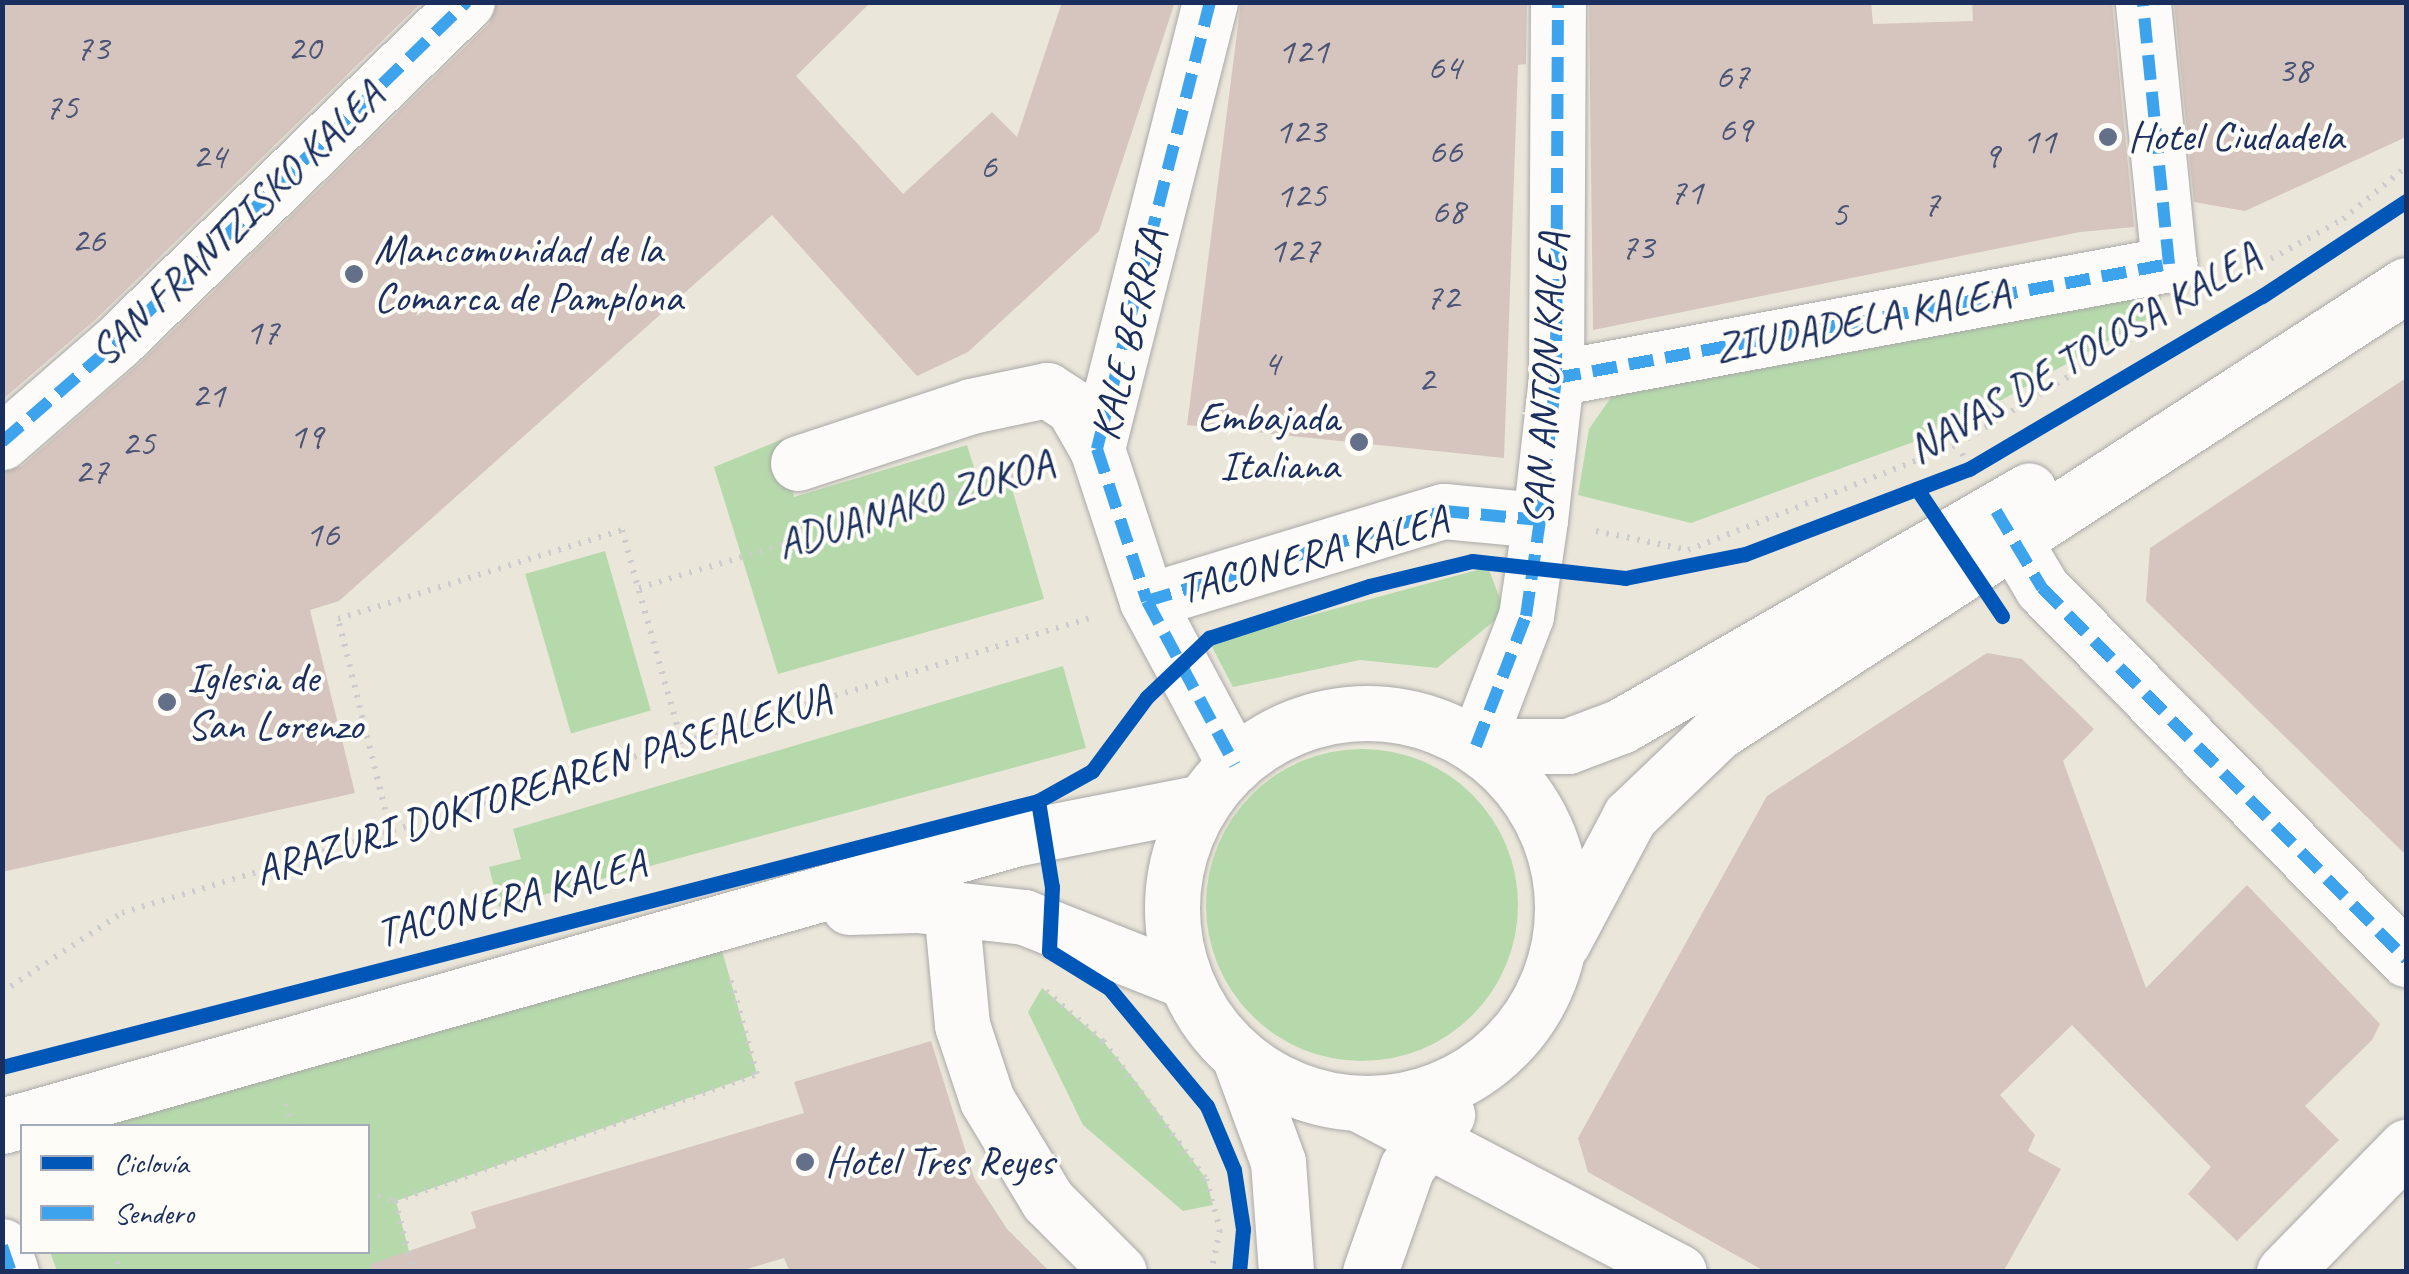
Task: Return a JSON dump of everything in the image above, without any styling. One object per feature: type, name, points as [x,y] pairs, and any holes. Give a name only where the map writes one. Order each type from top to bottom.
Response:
[{"type":"street","name":"SAN FRANTZISKO KALEA","points":[[2,442],[117,342],[467,2]]},
{"type":"street","name":"KALE BERRIA","points":[[1210,2],[1097,449],[1124,608],[1219,784]]},
{"type":"street","name":"SAN ANTON KALEA","points":[[1476,746],[1526,616],[1556,378],[1558,2]]},
{"type":"street","name":"ZIUDADELA KALEA","points":[[1556,378],[2169,264],[2143,2]]},
{"type":"street","name":"NAVAS DE TOLOSA KALEA","points":[[1476,746],[1568,746],[1620,726],[1991,495],[2386,238]]},
{"type":"street","name":"NAVAS DE TOLOSA KALEA","points":[[1557,953],[1630,816],[1718,732],[1991,495],[2406,285]]},
{"type":"street","name":"ADUANAKO ZOKOA","points":[[798,463],[971,406],[1047,390],[1072,407],[1097,449]]},
{"type":"street","points":[[1991,495],[2042,588],[2406,959]]},
{"type":"street","name":"TACONERA KALEA","points":[[1124,608],[1444,510],[1540,520]]},
{"type":"street","name":"TACONERA KALEA","points":[[2,1126],[755,911],[1219,784],[1308,722],[1350,713],[1435,724],[1476,746]]},
{"type":"street","points":[[1370,1272],[1408,1167],[1486,1065],[1534,1011],[1557,953],[1562,894],[1549,837],[1520,786],[1476,746]]},
{"type":"street","points":[[1219,784],[1176,874],[1171,920],[1183,980],[1207,1023],[1240,1059],[1296,1092],[1361,1105],[1427,1142],[1528,1188],[1679,1272]]},
{"type":"street","points":[[951,908],[962,1025],[987,1100],[1048,1201],[1119,1272]]},
{"type":"street","name":"TACONERA KALEA","points":[[755,911],[951,908],[1038,921],[1183,980]]},
{"type":"street","points":[[1240,1059],[1278,1162],[1286,1272]]},
{"type":"street","points":[[1361,1105],[1426,1096],[1486,1065]]},
{"type":"street","points":[[2284,1272],[2406,1147]]},
{"type":"street","points":[[2,1246],[12,1272]]},
{"type":"path","points":[[2342,219],[2406,167]]},
{"type":"path","points":[[2337,245],[2386,238]]},
{"type":"path","points":[[1540,520],[1688,550],[1958,444],[1991,495]]},
{"type":"path","points":[[390,830],[338,619],[622,530],[682,744]]},
{"type":"path","points":[[710,979],[743,970]]},
{"type":"path","points":[[370,1194],[395,1202],[758,1074],[729,974]]},
{"type":"path","points":[[1042,988],[1103,1041],[1206,1179],[1220,1230],[1212,1272]]},
{"type":"path","points":[[266,1102],[301,1092]]},
{"type":"path","points":[[283,1098],[293,1124]]},
{"type":"path","points":[[395,1202],[414,1272]]},
{"type":"green space","points":[[2159,278],[2162,311],[1949,429],[1691,523],[1578,495],[1589,429],[1623,380]]},
{"type":"green space","points":[[783,439],[794,497],[967,445],[977,477],[1006,468],[1044,599],[778,674],[714,467]]},
{"type":"green space","points":[[605,551],[651,711],[571,733],[525,574]]},
{"type":"green space","points":[[1488,567],[1505,612],[1437,668],[1360,660],[1233,687],[1210,643]]},
{"type":"green space","points":[[1063,666],[1086,748],[499,907],[489,867],[521,859],[513,829]]},
{"type":"green space","points":[[1377,749],[1407,755],[1436,767],[1473,794],[1506,845],[1518,905],[1506,965],[1473,1016],[1436,1043],[1407,1055],[1347,1061],[1317,1055],[1288,1043],[1241,1004],[1224,979],[1212,950],[1206,890],[1212,860],[1224,831],[1263,784],[1288,767],[1317,755]]},
{"type":"green space","points":[[721,947],[757,1074],[396,1201],[414,1271],[57,1271],[51,1254],[370,1254],[370,1124],[78,1124]]},
{"type":"green space","points":[[1042,988],[1103,1041],[1136,1082],[1206,1179],[1213,1205],[1183,1211],[1083,1125],[1028,1012]]},
{"type":"building","points":[[2,2],[422,2],[96,319],[2,400]]},
{"type":"building","points":[[497,2],[871,2],[796,76],[903,194],[992,112],[1017,137],[1062,2],[1175,2],[1099,231],[968,352],[917,376],[772,215],[339,601],[310,610],[355,793],[2,872],[2,472],[22,466],[139,364],[489,24]]},
{"type":"building","points":[[1241,2],[1527,2],[1526,64],[1518,65],[1504,458],[1187,425]]},
{"type":"building","points":[[1589,2],[1871,2],[1873,24],[1973,21],[1972,2],[2112,2],[2134,227],[2080,232],[1593,330]]},
{"type":"building","points":[[2174,2],[2406,2],[2406,137],[2245,211],[2194,202]]},
{"type":"building","points":[[2406,378],[2406,855],[2146,601],[2150,548]]},
{"type":"building","points":[[1987,653],[2022,659],[2094,729],[2063,761],[2146,988],[2247,885],[2380,1024],[2372,1040],[2305,1106],[2339,1140],[2237,1241],[2188,1194],[2211,1167],[2072,1025],[2000,1095],[2035,1135],[2028,1151],[2061,1169],[2003,1272],[1766,1272],[1588,1172],[1578,1138],[1767,796]]},
{"type":"building","name":"Hotel Tres Reyes","points":[[931,1041],[974,1178],[1007,1229],[1050,1272],[790,1272],[784,1258],[737,1272],[372,1272],[371,1264],[476,1228],[471,1212],[804,1113],[794,1082]]},
{"type":"marked path","points":[[2,442],[117,342],[467,2]]},
{"type":"marked path","points":[[1210,2],[1097,449],[1147,601],[1235,765]]},
{"type":"marked path","points":[[1476,746],[1526,616],[1556,378],[1558,2]]},
{"type":"marked path","points":[[1556,378],[2169,264],[2143,2]]},
{"type":"marked path","points":[[1147,601],[1444,511],[1540,520]]},
{"type":"marked path","points":[[1996,511],[2042,588],[2406,959]]},
{"type":"marked path","points":[[2,1246],[11,1272]]},
{"type":"cycle path","points":[[2,1067],[1038,801],[1092,771],[1147,697],[1209,638],[1369,586],[1472,561],[1625,578],[1745,554],[1969,469],[2262,296],[2406,201]]},
{"type":"cycle path","points":[[1917,489],[2002,616]]},
{"type":"cycle path","points":[[1038,801],[1052,887],[1049,951],[1109,988],[1207,1106],[1234,1170],[1243,1229],[1239,1272]]},
{"type":"place","name":"Hotel Ciudadela","points":[[2108,137]]},
{"type":"place","name":"Mancomunidad de la Comarca de Pamplona","points":[[354,274]]},
{"type":"place","name":"Embajada Italiana","points":[[1359,442]]},
{"type":"place","name":"Iglesia de San Lorenzo","points":[[167,702]]},
{"type":"place","name":"Hotel Tres Reyes","points":[[805,1162]]}]
